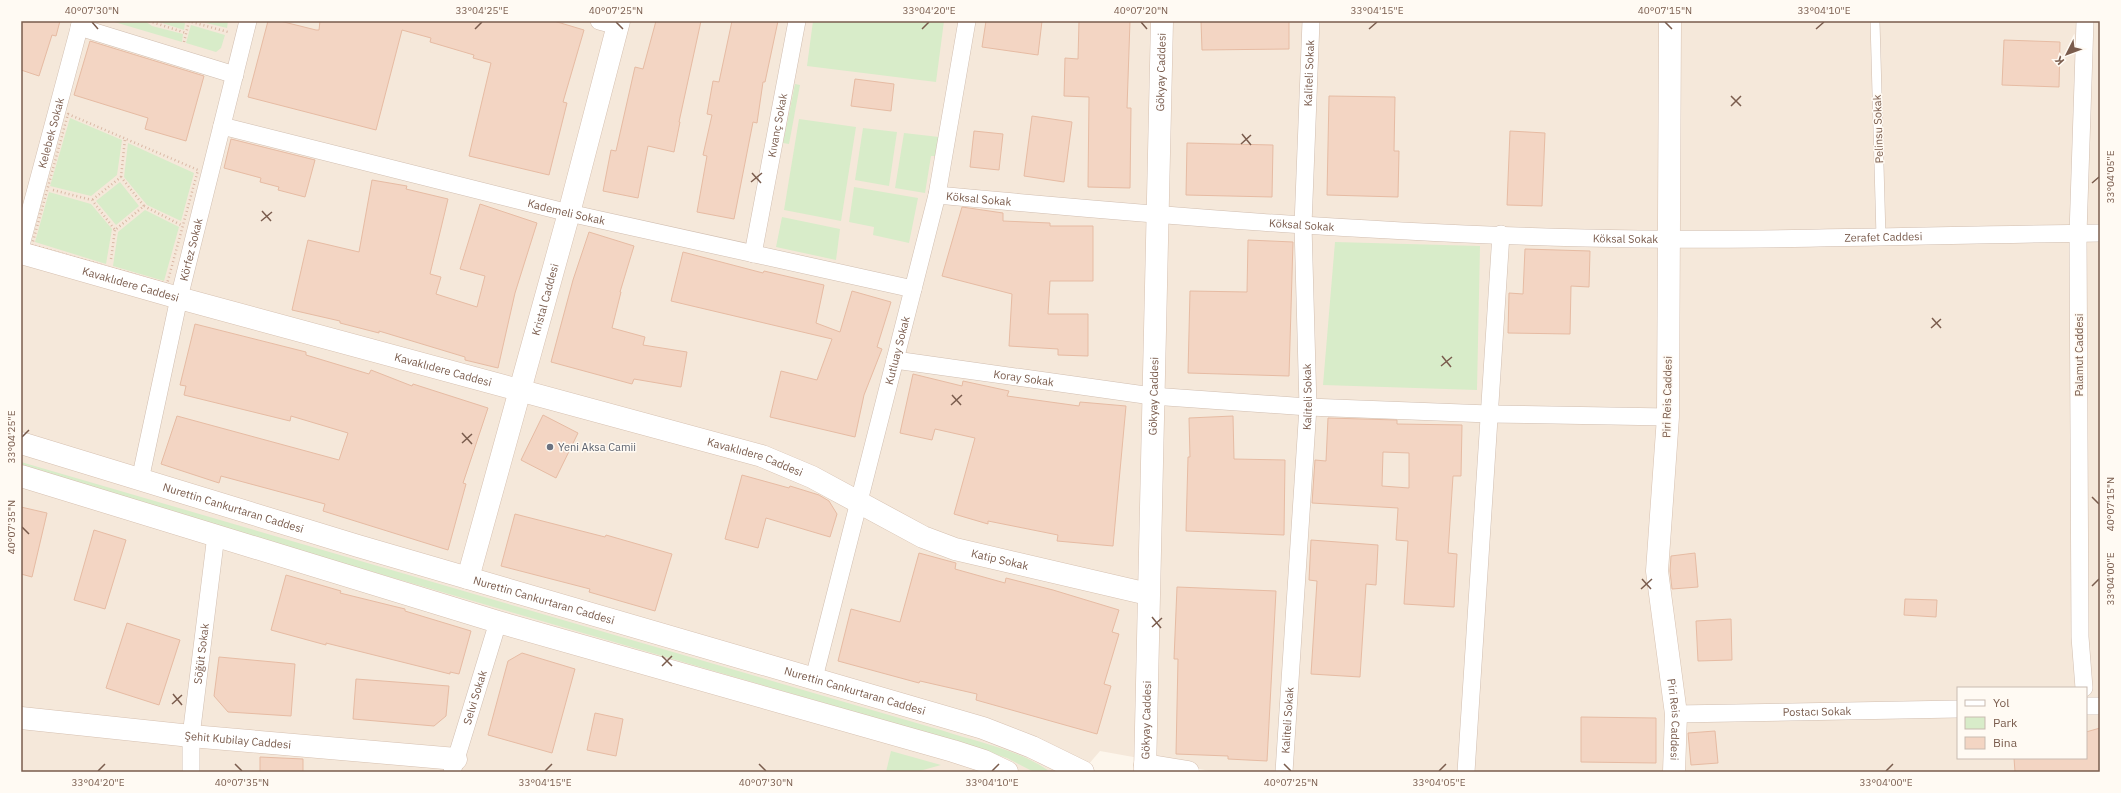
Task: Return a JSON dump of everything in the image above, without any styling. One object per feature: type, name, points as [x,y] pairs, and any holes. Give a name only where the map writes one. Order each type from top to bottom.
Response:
[{"type":"street","name":"Körfez Sokak","points":[[140,480],[179,298],[189,229],[222,126],[248,21]]},
{"type":"street","name":"Kıvanç Sokak","points":[[753,254],[797,21]]},
{"type":"street","name":"Kutluay Sokak","points":[[814,678],[936,194],[968,21]]},
{"type":"street","name":"Gökyay Caddesi","points":[[1145,768],[1156,215],[1162,21]]},
{"type":"street","name":"Kaliteli Sokak","points":[[1284,772],[1308,407],[1303,225],[1311,21]]},
{"type":"street","name":"Piri Reis Caddesi","points":[[1670,21],[1668,417],[1657,571],[1676,714],[1674,772]]},
{"type":"street","name":"Palamut Caddesi","points":[[2084,687],[2080,637],[2078,234],[2085,21]]},
{"type":"street","name":"Kristal Caddesi","points":[[468,578],[570,213],[612,23]]},
{"type":"street","points":[[80,24],[235,75]]},
{"type":"street","name":"Kelebek Sokak","points":[[21,245],[80,24]]},
{"type":"street","name":"Kademeli Sokak","points":[[222,126],[570,213],[913,289]]},
{"type":"street","name":"Köksal Sokak","points":[[936,194],[1156,215],[1303,225],[1501,234],[1668,239]]},
{"type":"street","name":"Zerafet Caddesi","points":[[1668,239],[2100,233]]},
{"type":"street","points":[[1466,772],[1501,234]]},
{"type":"street","name":"Kavaklıdere Caddesi","points":[[21,253],[179,298],[762,456],[812,477],[859,503]]},
{"type":"street","name":"Koray Sokak","points":[[895,360],[1152,396],[1308,407],[1489,414],[1668,417]]},
{"type":"street","name":"Nurettin Cankurtaran Caddesi","points":[[21,444],[468,578],[984,728],[1083,772]]},
{"type":"street","points":[[21,476],[498,622],[953,751],[984,761],[1007,772]]},
{"type":"street","name":"Katip Sokak","points":[[859,503],[923,537],[955,549],[1148,594]]},
{"type":"street","name":"Söğüt Sokak","points":[[191,772],[191,736],[216,535]]},
{"type":"street","name":"Selvi Sokak","points":[[454,765],[498,622]]},
{"type":"street","points":[[2087,706],[2100,706]]},
{"type":"street","name":"Postacı Sokak","points":[[1676,714],[1957,709]]},
{"type":"street","name":"Şehit Kubilay Caddesi","points":[[21,718],[454,765]]},
{"type":"street","points":[[1145,768],[1188,772]]},
{"type":"lane","name":"Pelinsu Sokak","points":[[1875,21],[1881,237]]},
{"type":"path","points":[[149,21],[186,33]]},
{"type":"path","points":[[183,46],[189,21],[229,32]]},
{"type":"path","points":[[68,114],[198,170],[189,229],[166,284],[32,245],[68,114]]},
{"type":"path","points":[[125,139],[121,177],[144,206],[189,229]]},
{"type":"path","points":[[92,200],[121,177]]},
{"type":"path","points":[[47,189],[92,200],[115,230]]},
{"type":"path","points":[[109,267],[115,230],[144,206]]},
{"type":"shaded area","points":[[21,21],[2100,21],[2100,772],[1216,772],[1100,751],[1082,772],[21,772]]},
{"type":"green space","points":[[111,21],[145,21],[152,26],[183,34],[182,42]]},
{"type":"green space","points":[[156,21],[177,21],[185,23],[184,30]]},
{"type":"green space","points":[[198,21],[228,21],[227,28]]},
{"type":"green space","points":[[813,21],[944,21],[936,82],[807,66]]},
{"type":"green space","points":[[191,25],[225,35],[221,48],[216,52],[186,43]]},
{"type":"green space","points":[[795,84],[800,85],[789,144],[783,143]]},
{"type":"green space","points":[[70,118],[122,140],[117,175],[91,196],[50,186]]},
{"type":"green space","points":[[799,119],[856,127],[841,221],[784,210]]},
{"type":"green space","points":[[863,128],[897,132],[889,186],[855,180]]},
{"type":"green space","points":[[904,133],[939,137],[937,156],[931,156],[925,193],[895,188]]},
{"type":"green space","points":[[128,143],[194,173],[181,221],[147,205],[124,177]]},
{"type":"green space","points":[[120,182],[139,206],[116,225],[96,201]]},
{"type":"green space","points":[[854,187],[918,198],[909,243],[873,235],[874,227],[849,222]]},
{"type":"green space","points":[[49,192],[91,204],[112,229],[106,264],[35,242]]},
{"type":"green space","points":[[145,210],[179,227],[164,281],[113,266],[118,232]]},
{"type":"green space","points":[[782,217],[840,229],[836,260],[776,247]]},
{"type":"green space","points":[[1335,242],[1480,246],[1477,390],[1323,385]]},
{"type":"green space","points":[[21,462],[985,743],[1027,758],[1050,772],[1034,772],[1007,758],[931,734],[335,561],[21,467]]},
{"type":"green space","points":[[891,751],[941,765],[916,772],[886,772]]},
{"type":"building","points":[[21,21],[60,21],[56,36],[52,35],[39,76],[21,70]]},
{"type":"building","points":[[268,21],[280,21],[319,30],[320,21],[554,21],[584,30],[563,102],[567,103],[549,175],[469,156],[491,63],[473,58],[474,55],[430,42],[431,38],[402,30],[376,130],[248,97]]},
{"type":"building","points":[[656,21],[701,21],[674,152],[648,146],[638,198],[603,191],[611,150],[616,151],[635,67],[643,69]]},
{"type":"building","points":[[732,21],[778,21],[765,82],[763,82],[757,123],[753,122],[734,219],[697,212],[707,156],[703,155],[712,115],[707,114],[713,81],[719,82]]},
{"type":"building","points":[[986,21],[1042,21],[1038,55],[982,47]]},
{"type":"building","points":[[1079,21],[1130,21],[1127,108],[1131,108],[1130,188],[1088,187],[1089,97],[1064,96],[1065,58],[1078,59]]},
{"type":"building","points":[[1201,21],[1289,21],[1289,49],[1202,50]]},
{"type":"building","points":[[2004,40],[2060,42],[2059,87],[2002,85]]},
{"type":"building","points":[[90,41],[204,76],[186,141],[145,129],[148,118],[74,95]]},
{"type":"building","points":[[855,79],[894,84],[891,111],[851,106]]},
{"type":"building","points":[[1329,96],[1395,97],[1394,151],[1399,151],[1398,197],[1327,195]]},
{"type":"building","points":[[1032,116],[1072,122],[1064,182],[1024,176]]},
{"type":"building","points":[[974,131],[1003,134],[999,170],[970,167]]},
{"type":"building","points":[[1510,131],[1545,133],[1542,206],[1507,205]]},
{"type":"building","points":[[231,139],[315,160],[305,197],[278,190],[279,187],[260,182],[261,178],[224,168]]},
{"type":"building","points":[[1187,143],[1273,145],[1272,197],[1186,195]]},
{"type":"building","points":[[372,180],[407,186],[406,189],[448,199],[430,274],[441,277],[436,294],[477,307],[485,276],[460,269],[480,204],[537,223],[515,293],[498,368],[465,360],[465,357],[379,331],[379,333],[340,323],[340,321],[292,310],[308,240],[359,252]]},
{"type":"building","points":[[962,207],[1003,213],[1003,221],[1050,223],[1050,226],[1093,226],[1093,281],[1050,281],[1048,314],[1088,314],[1088,356],[1058,355],[1058,349],[1009,346],[1012,294],[942,276]]},
{"type":"building","points":[[589,232],[634,246],[620,292],[612,328],[645,337],[643,345],[687,352],[681,387],[634,379],[632,384],[551,362],[573,280]]},
{"type":"building","points":[[1248,240],[1293,242],[1289,376],[1188,373],[1190,291],[1247,292]]},
{"type":"building","points":[[1525,249],[1590,251],[1589,287],[1571,286],[1570,334],[1508,333],[1509,293],[1523,294]]},
{"type":"building","points":[[683,252],[763,273],[764,271],[824,285],[816,323],[840,332],[852,291],[891,302],[877,347],[882,349],[864,395],[855,437],[770,417],[781,371],[817,380],[832,339],[671,301]]},
{"type":"building","points":[[195,324],[306,352],[306,355],[369,374],[371,370],[412,386],[413,384],[488,408],[463,483],[466,484],[448,550],[323,511],[325,504],[221,476],[219,483],[161,464],[177,416],[339,460],[348,433],[291,416],[290,421],[184,395],[186,386],[180,385]]},
{"type":"building","points":[[913,374],[962,386],[963,381],[1009,391],[1007,396],[1079,406],[1080,402],[1126,406],[1113,546],[1057,541],[1058,535],[988,521],[988,524],[954,514],[975,438],[935,429],[932,440],[900,433]]},
{"type":"building","name":"Yeni Aksa Camii","points":[[543,415],[578,433],[556,478],[521,460]]},
{"type":"building","points":[[1233,416],[1234,459],[1285,460],[1284,535],[1186,531],[1188,457],[1190,457],[1189,418]]},
{"type":"building","points":[[1328,418],[1397,420],[1397,424],[1462,425],[1461,476],[1453,476],[1448,553],[1457,554],[1454,607],[1404,604],[1408,541],[1396,540],[1398,508],[1312,503],[1315,460],[1326,461]],"holes":[[[1383,452],[1409,453],[1409,488],[1382,486]]]},
{"type":"building","points":[[742,475],[789,488],[790,486],[819,495],[829,501],[837,514],[830,537],[766,518],[758,548],[725,539]]},
{"type":"building","points":[[21,507],[47,513],[32,577],[21,574]]},
{"type":"building","points":[[515,514],[605,537],[606,535],[672,554],[655,611],[589,592],[590,589],[501,566]]},
{"type":"building","points":[[94,530],[126,540],[105,609],[74,600]]},
{"type":"building","points":[[1311,540],[1378,545],[1376,585],[1366,584],[1360,677],[1311,674],[1317,581],[1309,580]]},
{"type":"building","points":[[919,553],[956,563],[955,569],[1005,583],[1006,578],[1053,590],[1119,610],[1112,632],[1119,634],[1104,684],[1111,686],[1097,734],[976,700],[977,694],[920,681],[919,683],[838,661],[851,609],[900,622]]},
{"type":"building","points":[[1695,553],[1698,587],[1672,589],[1670,571],[1671,556]]},
{"type":"building","points":[[286,575],[341,591],[340,593],[405,609],[405,611],[471,631],[459,674],[450,672],[450,674],[326,643],[326,645],[271,630]]},
{"type":"building","points":[[1177,587],[1276,591],[1267,761],[1228,759],[1228,756],[1176,754],[1178,659],[1174,659]]},
{"type":"building","points":[[1905,599],[1937,600],[1936,617],[1904,615]]},
{"type":"building","points":[[1731,619],[1732,660],[1698,661],[1696,621]]},
{"type":"building","points":[[127,623],[180,640],[159,705],[106,688]]},
{"type":"building","points":[[522,653],[575,669],[552,753],[488,735],[508,661]]},
{"type":"building","points":[[219,657],[295,664],[291,716],[228,712],[214,696]]},
{"type":"building","points":[[356,679],[449,686],[446,716],[434,726],[353,719]]},
{"type":"building","points":[[595,713],[623,719],[616,756],[587,750]]},
{"type":"building","points":[[1581,717],[1656,718],[1656,763],[1581,762]]},
{"type":"building","points":[[2100,728],[2100,772],[2015,772],[2014,759],[2087,759],[2087,732]]},
{"type":"building","points":[[1715,731],[1718,763],[1691,765],[1688,733]]},
{"type":"building","points":[[260,757],[303,759],[303,772],[260,772]]},
{"type":"place","name":"Yeni Aksa Camii","points":[[550,447]]}]
